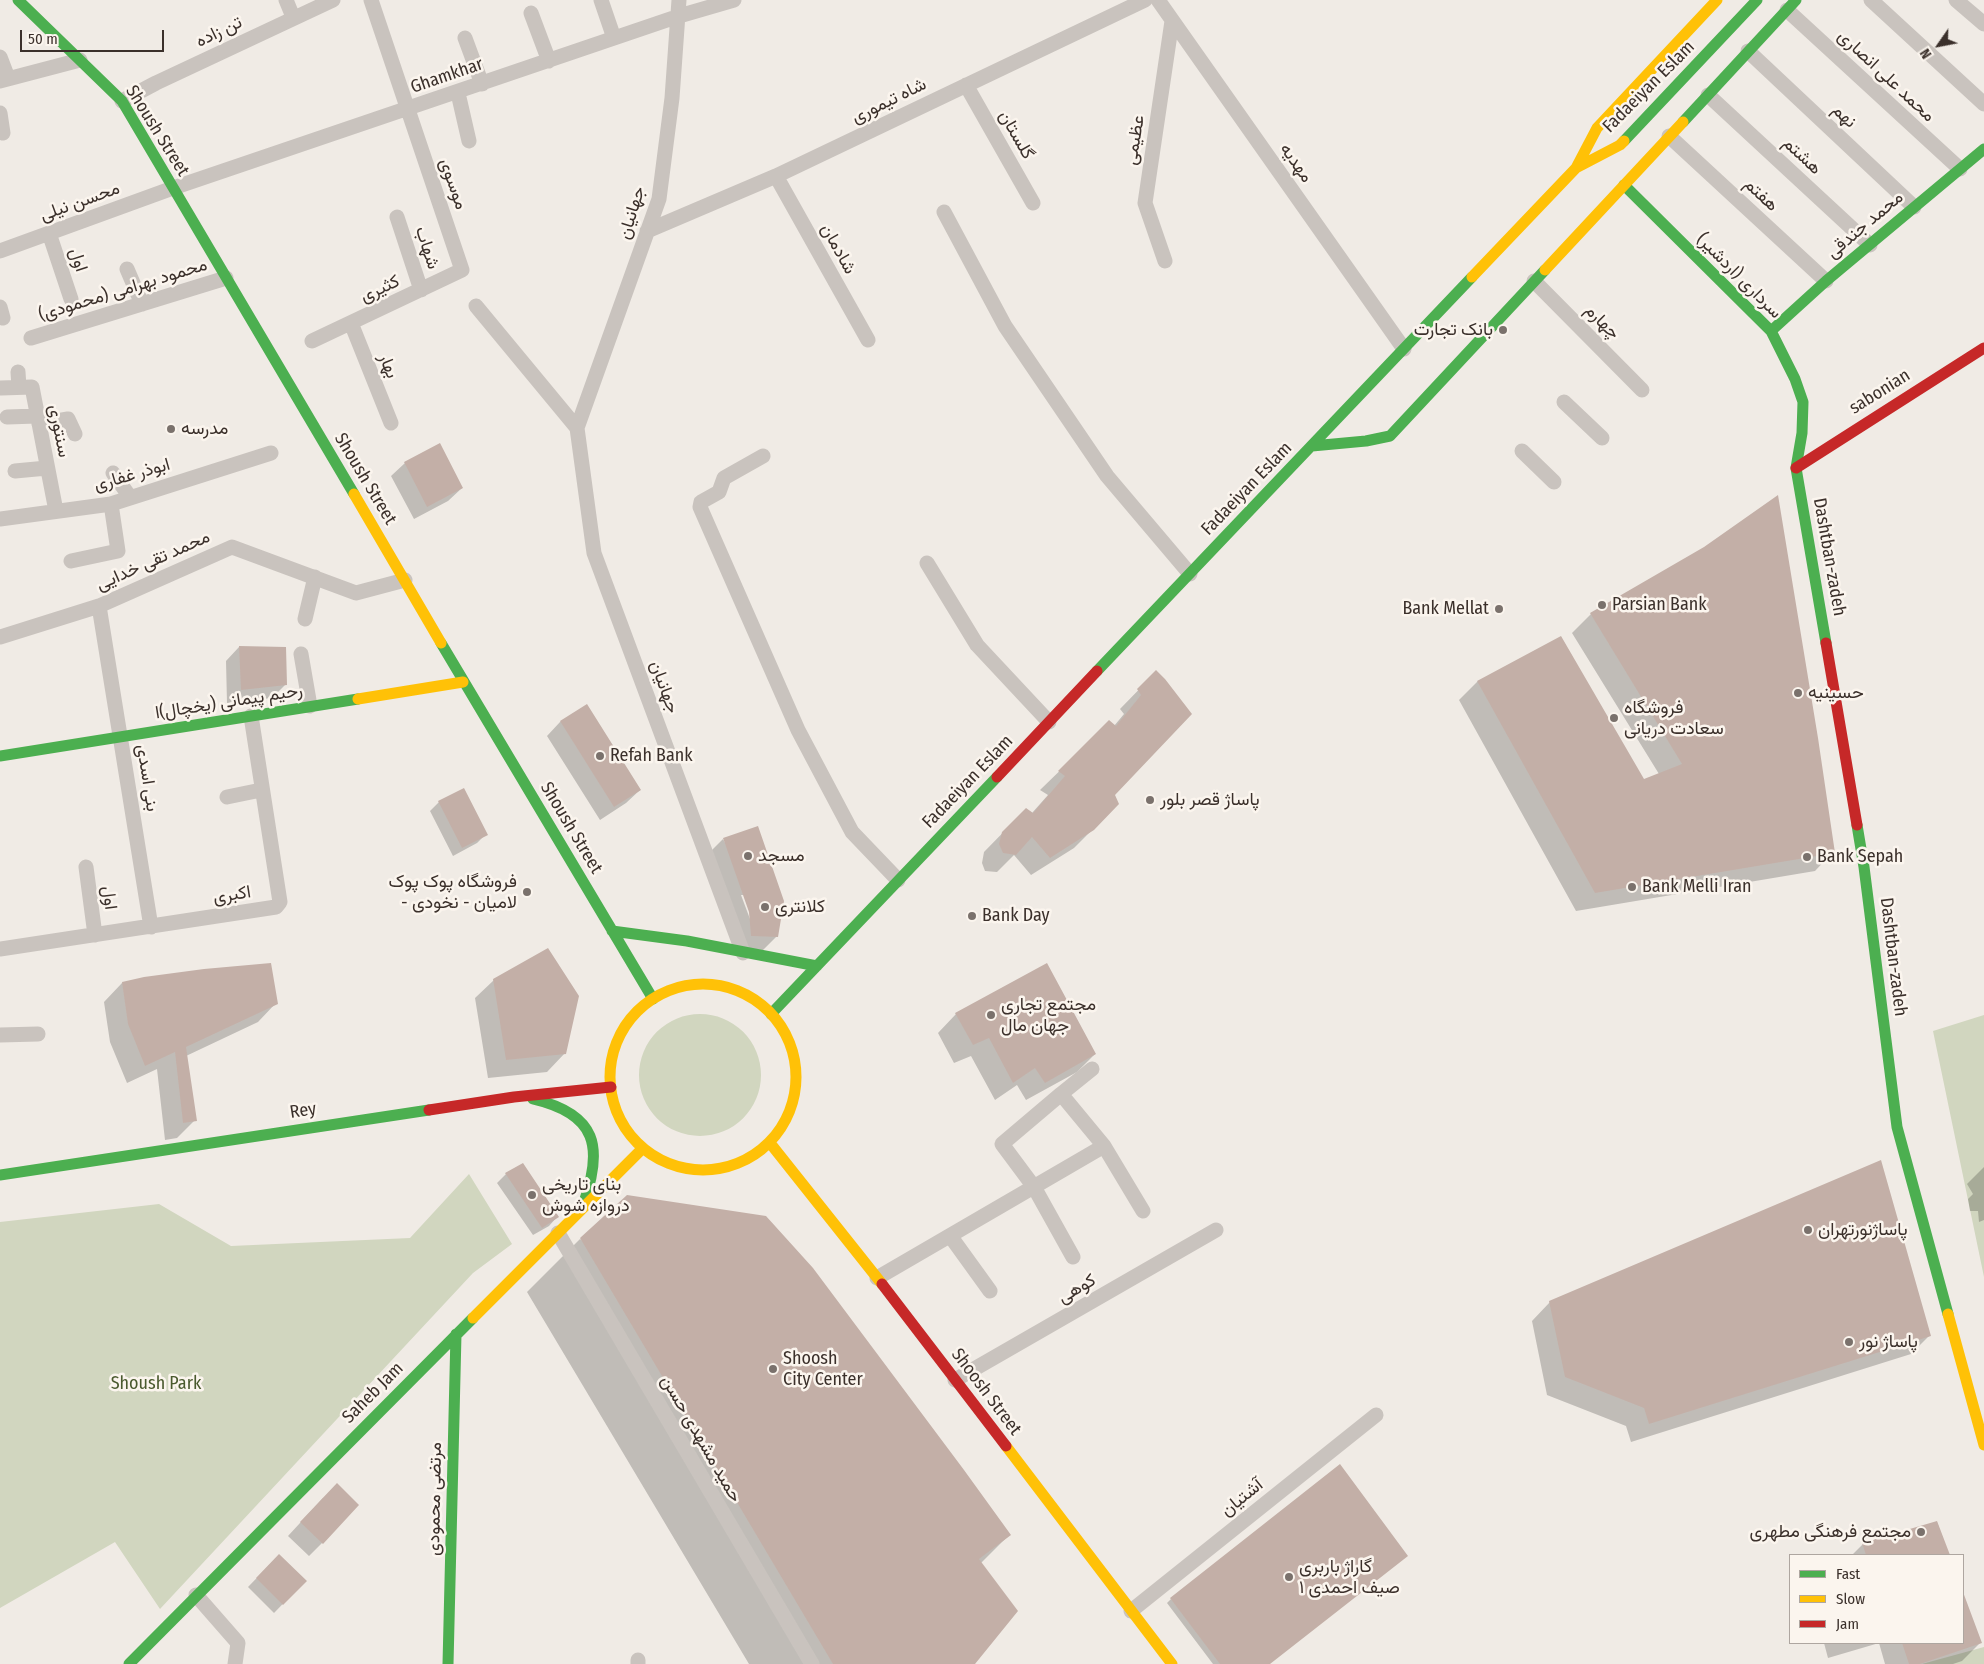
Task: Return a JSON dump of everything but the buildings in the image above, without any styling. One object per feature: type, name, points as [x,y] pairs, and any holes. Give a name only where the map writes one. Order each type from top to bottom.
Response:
[{"type":"main road","name":"Shoush Street","points":[[18,0],[122,101],[405,580],[463,682],[653,999]]},
{"type":"main road","points":[[1576,168],[1597,128],[1717,0]]},
{"type":"main road","name":"Fadaeiyan Eslam","points":[[771,1014],[1576,168],[1620,145],[1757,0]]},
{"type":"main road","points":[[1312,446],[1366,441],[1390,436],[1792,5]]},
{"type":"main road","name":"محمد جندقی","points":[[1771,331],[1826,281],[1984,149]]},
{"type":"main road","name":"سرداری (اردشیر)","points":[[1624,185],[1771,331],[1795,379],[1803,402],[1802,433],[1796,454],[1796,468]]},
{"type":"main road","name":"sabonian","points":[[1796,468],[1984,348]]},
{"type":"main road","name":"Dashtban-zadeh","points":[[1796,468],[1864,867],[1897,1127],[1984,1445]]},
{"type":"main road","name":"رحیم پیمانی (یخچال)ا","points":[[0,756],[463,682]]},
{"type":"main road","points":[[612,931],[687,941],[817,966]]},
{"type":"main road","points":[[711,984],[734,989],[755,1000],[771,1014],[789,1042],[794,1057],[796,1080],[793,1103],[784,1124],[770,1142],[751,1157],[730,1166],[707,1170],[684,1168],[662,1160],[643,1148],[627,1130],[616,1110],[611,1087],[611,1063],[617,1041],[629,1020],[646,1004],[666,992],[688,985],[711,984]]},
{"type":"main road","name":"Rey","points":[[0,1175],[514,1097],[611,1087]]},
{"type":"main road","points":[[514,1097],[540,1100],[556,1106],[571,1113],[584,1125],[592,1141],[595,1158],[593,1176],[581,1209]]},
{"type":"main road","name":"Shoosh Street","points":[[770,1142],[877,1278],[1172,1664]]},
{"type":"main road","name":"Saheb Jam","points":[[130,1664],[196,1595],[643,1148]]},
{"type":"main road","name":"مرتضی محمودی","points":[[448,1664],[456,1334]]},
{"type":"street","points":[[286,0],[293,17]]},
{"type":"street","name":"تن زاده","points":[[122,101],[293,17],[333,0]]},
{"type":"street","name":"موسوی","points":[[371,0],[462,270]]},
{"type":"street","points":[[601,0],[614,38]]},
{"type":"street","name":"جهانیان","points":[[679,0],[672,98],[659,199],[576,428],[594,554],[743,953]]},
{"type":"street","name":"Ghamkhar","points":[[173,188],[458,93],[678,16],[734,0]]},
{"type":"street","name":"شاه تیموری","points":[[647,231],[776,176],[1145,0]]},
{"type":"street","name":"مهدیه","points":[[1158,0],[1404,348]]},
{"type":"street","points":[[1871,0],[1984,104]]},
{"type":"street","points":[[1956,0],[1984,24]]},
{"type":"street","name":"محمد علی انصاری","points":[[1792,5],[1960,169]]},
{"type":"street","points":[[531,13],[549,61]]},
{"type":"street","name":"عظیمی","points":[[1166,261],[1145,202],[1172,21]]},
{"type":"street","points":[[466,38],[482,84]]},
{"type":"street","name":"نهم","points":[[1748,51],[1914,207]]},
{"type":"street","points":[[0,57],[4,80],[80,60]]},
{"type":"street","name":"گلستان","points":[[966,85],[1033,203]]},
{"type":"street","points":[[458,93],[469,141]]},
{"type":"street","name":"هشتم","points":[[1708,95],[1870,245]]},
{"type":"street","points":[[0,113],[3,133]]},
{"type":"street","name":"هفتم","points":[[1670,136],[1826,281]]},
{"type":"street","name":"شادمان","points":[[776,176],[868,340]]},
{"type":"street","name":"محسن نیلی","points":[[0,251],[173,188]]},
{"type":"street","points":[[944,212],[1005,326],[1107,476],[1190,574]]},
{"type":"street","name":"شهاب","points":[[397,217],[421,290]]},
{"type":"street","name":"اول","points":[[50,233],[71,299]]},
{"type":"street","points":[[127,268],[142,304]]},
{"type":"street","name":"کثیری","points":[[312,341],[462,270]]},
{"type":"street","name":"محمود بهرامی (محمودی)","points":[[31,338],[226,278]]},
{"type":"street","name":"چهارم","points":[[1534,281],[1642,390]]},
{"type":"street","points":[[476,306],[576,428]]},
{"type":"street","name":"بهار","points":[[351,323],[391,423]]},
{"type":"street","points":[[1,388],[19,387],[18,372]]},
{"type":"street","name":"سنتوری","points":[[19,387],[32,387],[56,511]]},
{"type":"street","points":[[1564,402],[1602,438]]},
{"type":"street","points":[[7,417],[38,420],[68,419],[75,434]]},
{"type":"street","points":[[1522,451],[1554,482]]},
{"type":"street","name":"ابوذر غفاری","points":[[0,519],[111,504],[271,453]]},
{"type":"street","points":[[763,456],[724,478],[719,492],[702,502],[700,507],[798,730],[852,832],[898,880]]},
{"type":"street","points":[[15,471],[47,468]]},
{"type":"street","points":[[113,473],[130,497]]},
{"type":"street","points":[[71,561],[118,551],[111,504]]},
{"type":"street","name":"محمد تقی خدایی","points":[[0,637],[100,606],[232,547],[356,593],[405,580]]},
{"type":"street","points":[[927,563],[977,645],[1049,722]]},
{"type":"street","points":[[305,619],[315,577]]},
{"type":"street","name":"بنی اسدی","points":[[100,606],[151,926]]},
{"type":"street","points":[[302,654],[310,706]]},
{"type":"street","name":"اکبری","points":[[0,949],[276,908],[280,902],[261,790],[251,716]]},
{"type":"street","points":[[227,798],[261,790]]},
{"type":"street","name":"اول","points":[[86,867],[94,935]]},
{"type":"street","points":[[0,1035],[38,1034]]},
{"type":"street","points":[[1073,1257],[1034,1187],[1002,1144],[1092,1069]]},
{"type":"street","points":[[1061,1094],[1104,1146],[1143,1210]]},
{"type":"street","points":[[877,1278],[951,1237],[1104,1146]]},
{"type":"street","name":"کوهی","points":[[955,1380],[1216,1230]]},
{"type":"street","name":"حمید مشهدی حسن","points":[[558,1233],[812,1664]]},
{"type":"street","points":[[951,1237],[990,1291]]},
{"type":"street","name":"آشتیان","points":[[1131,1611],[1376,1416]]},
{"type":"street","points":[[196,1595],[238,1643],[234,1664]]},
{"type":"green space","points":[[700,1014],[712,1015],[723,1019],[734,1024],[743,1032],[751,1041],[756,1052],[760,1063],[760,1087],[756,1098],[751,1109],[743,1118],[734,1126],[723,1131],[712,1135],[700,1136],[688,1135],[677,1131],[666,1126],[657,1118],[649,1109],[644,1098],[640,1087],[639,1075],[640,1063],[644,1052],[649,1041],[657,1032],[666,1024],[677,1019],[688,1015]]},
{"type":"green space","points":[[1984,1015],[1984,1277],[1933,1031]]},
{"type":"green space","name":"Shoush Park","points":[[469,1174],[512,1244],[473,1273],[160,1609],[115,1542],[0,1608],[0,1222],[159,1204],[231,1246],[410,1238]]},
{"type":"green space","points":[[1984,1647],[1984,1664],[1922,1664]]},
{"type":"traffic: fast","points":[[18,0],[122,101],[354,494]]},
{"type":"traffic: fast","points":[[1624,141],[1757,0]]},
{"type":"traffic: fast","points":[[1683,122],[1796,0]]},
{"type":"traffic: fast","points":[[1771,331],[1826,281],[1984,149]]},
{"type":"traffic: fast","points":[[1624,185],[1771,331],[1795,379],[1803,402],[1802,433],[1796,468],[1826,643]]},
{"type":"traffic: fast","points":[[1312,446],[1366,441],[1390,436],[1545,270]]},
{"type":"traffic: fast","points":[[1097,671],[1472,277]]},
{"type":"traffic: fast","points":[[441,643],[653,999]]},
{"type":"traffic: fast","points":[[0,756],[358,699]]},
{"type":"traffic: fast","points":[[771,1014],[997,777]]},
{"type":"traffic: fast","points":[[1857,825],[1897,1127],[1948,1314]]},
{"type":"traffic: fast","points":[[612,931],[687,941],[817,966]]},
{"type":"traffic: fast","points":[[533,1099],[554,1105],[571,1114],[582,1124],[590,1136],[593,1150],[593,1166],[590,1184],[583,1205]]},
{"type":"traffic: fast","points":[[0,1175],[429,1110]]},
{"type":"traffic: fast","points":[[129,1664],[473,1318]]},
{"type":"traffic: fast","points":[[448,1664],[456,1334]]},
{"type":"traffic: slow","points":[[1576,168],[1597,128],[1717,0]]},
{"type":"traffic: slow","points":[[1545,270],[1683,122]]},
{"type":"traffic: slow","points":[[1472,277],[1576,168],[1620,145],[1624,141]]},
{"type":"traffic: slow","points":[[354,494],[441,643]]},
{"type":"traffic: slow","points":[[358,699],[463,682]]},
{"type":"traffic: slow","points":[[703,984],[730,988],[747,995],[762,1005],[775,1018],[785,1033],[792,1050],[796,1077],[792,1104],[785,1121],[775,1136],[762,1149],[747,1159],[730,1166],[703,1170],[676,1166],[659,1159],[644,1149],[631,1136],[621,1121],[614,1104],[610,1077],[614,1050],[621,1033],[631,1018],[644,1005],[659,995],[676,988],[703,984]]},
{"type":"traffic: slow","points":[[770,1143],[882,1284]]},
{"type":"traffic: slow","points":[[473,1318],[643,1148]]},
{"type":"traffic: slow","points":[[1948,1314],[1984,1445]]},
{"type":"traffic: slow","points":[[1006,1446],[1172,1664]]},
{"type":"traffic: jam","points":[[1796,468],[1984,348]]},
{"type":"traffic: jam","points":[[1826,643],[1857,825]]},
{"type":"traffic: jam","points":[[997,777],[1097,671]]},
{"type":"traffic: jam","points":[[429,1110],[514,1097],[611,1087]]},
{"type":"traffic: jam","points":[[882,1284],[1006,1446]]},
{"type":"place","name":"بانک تجارت","points":[[1503,330]]},
{"type":"place","name":"مدرسه","points":[[171,429]]},
{"type":"place","name":"Parsian Bank","points":[[1602,605]]},
{"type":"place","name":"Bank Mellat","points":[[1499,609]]},
{"type":"place","name":"حسینیه","points":[[1798,693]]},
{"type":"place","name":"فروشگاه سعادت دریانی","points":[[1614,718]]},
{"type":"place","name":"Refah Bank","points":[[600,756]]},
{"type":"place","name":"پاساژ قصر بلور","points":[[1150,800]]},
{"type":"place","name":"مسجد","points":[[748,856]]},
{"type":"place","name":"Bank Sepah","points":[[1807,857]]},
{"type":"place","name":"Bank Melli Iran","points":[[1632,887]]},
{"type":"place","name":"فروشگاه پوک پوک - لاميان - نخودی","points":[[527,892]]},
{"type":"place","name":"کلانتری","points":[[765,907]]},
{"type":"place","name":"Bank Day","points":[[972,916]]},
{"type":"place","name":"مجتمع تجاری جهان مال","points":[[991,1015]]},
{"type":"place","name":"بنای تاریخی دروازه شوش","points":[[532,1195]]},
{"type":"place","name":"پاساژنورتهران","points":[[1808,1230]]},
{"type":"place","name":"پاساژ نور","points":[[1849,1342]]},
{"type":"place","name":"Shoosh City Center","points":[[773,1369]]},
{"type":"place","name":"مجتمع فرهنگی مطهری","points":[[1921,1532]]},
{"type":"place","name":"گاراژ باربری صیف احمدی ۱","points":[[1289,1577]]}]
